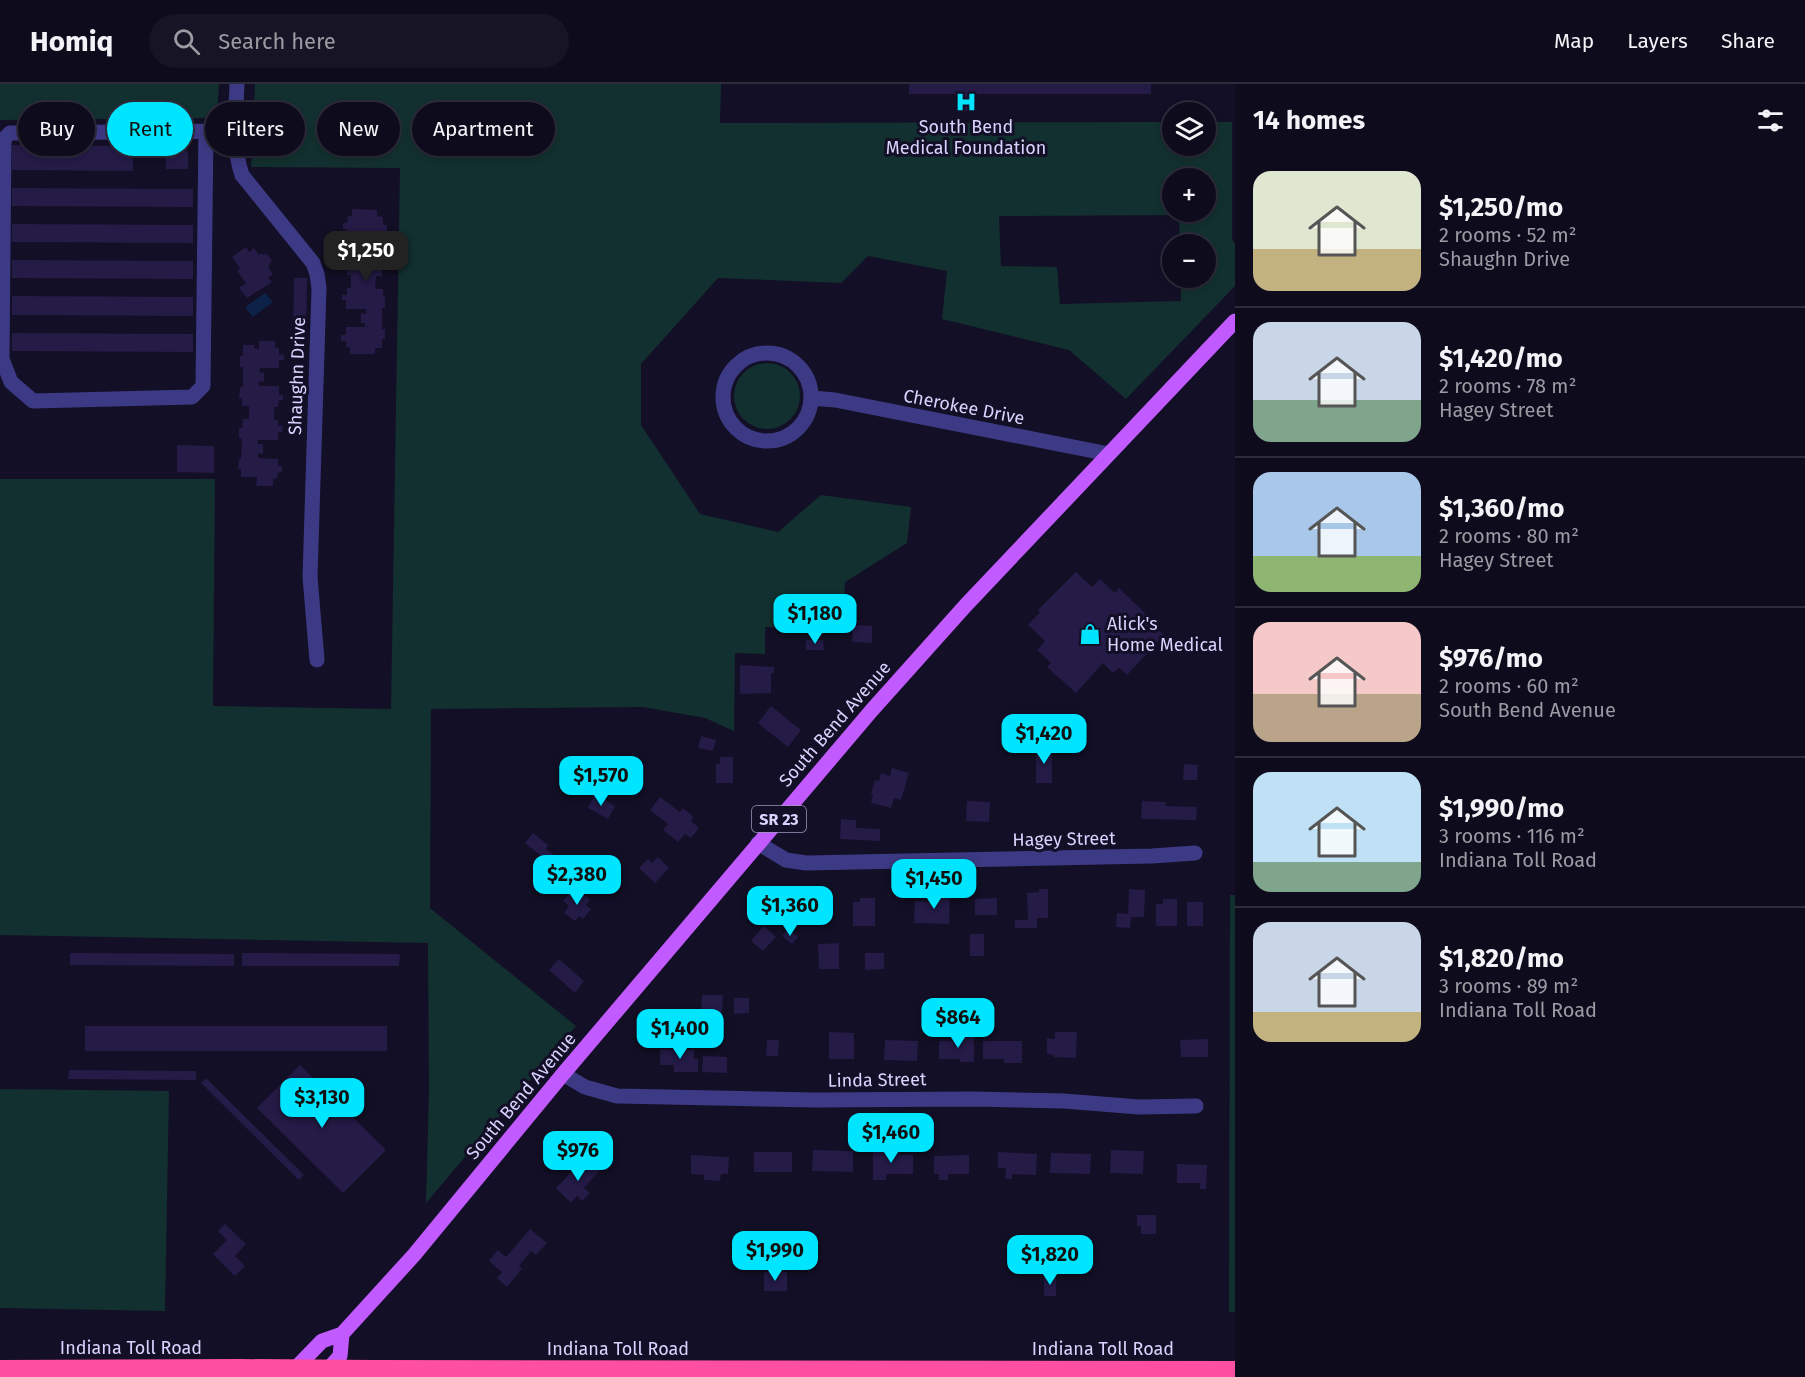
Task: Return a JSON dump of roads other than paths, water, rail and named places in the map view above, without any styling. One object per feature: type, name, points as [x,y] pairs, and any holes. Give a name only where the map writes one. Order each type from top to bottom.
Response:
[{"type":"highway","name":"Indiana Toll Road","points":[[0,1369],[238,1368],[896,1374],[1235,1370]]},
{"type":"main road","name":"South Bend Avenue","points":[[287,1377],[321,1341],[342,1334],[414,1255],[563,1074],[894,685],[966,605],[1235,321]]},
{"type":"main road","name":"South Bend Avenue","points":[[320,1377],[340,1356],[342,1334]]},
{"type":"street","name":"Shaughn Drive","points":[[237,84],[237,102]]},
{"type":"street","points":[[206,131],[203,386],[192,397],[33,401],[11,382],[2,359],[4,139],[10,133],[206,131]]},
{"type":"street","name":"Shaughn Drive","points":[[238,156],[242,175],[313,263],[317,274],[319,288],[310,577],[317,660]]},
{"type":"street","points":[[769,352],[783,355],[795,362],[804,372],[810,385],[812,398],[807,417],[795,431],[784,438],[759,441],[737,430],[729,420],[722,394],[725,381],[737,364],[755,354],[769,352]]},
{"type":"street","name":"Cherokee Drive","points":[[812,398],[835,400],[1109,454]]},
{"type":"street","name":"Hagey Street","points":[[758,843],[786,860],[806,863],[1152,856],[1195,853]]},
{"type":"street","name":"Linda Street","points":[[563,1074],[582,1086],[617,1096],[815,1100],[984,1099],[1064,1101],[1139,1107],[1196,1106]]},
{"type":"water","points":[[265,293],[273,302],[253,317],[245,307]]},
{"type":"place","name":"South Bend Medical Foundation","points":[[966,102]]},
{"type":"place","name":"Alick's Home Medical","points":[[1090,634]]}]
